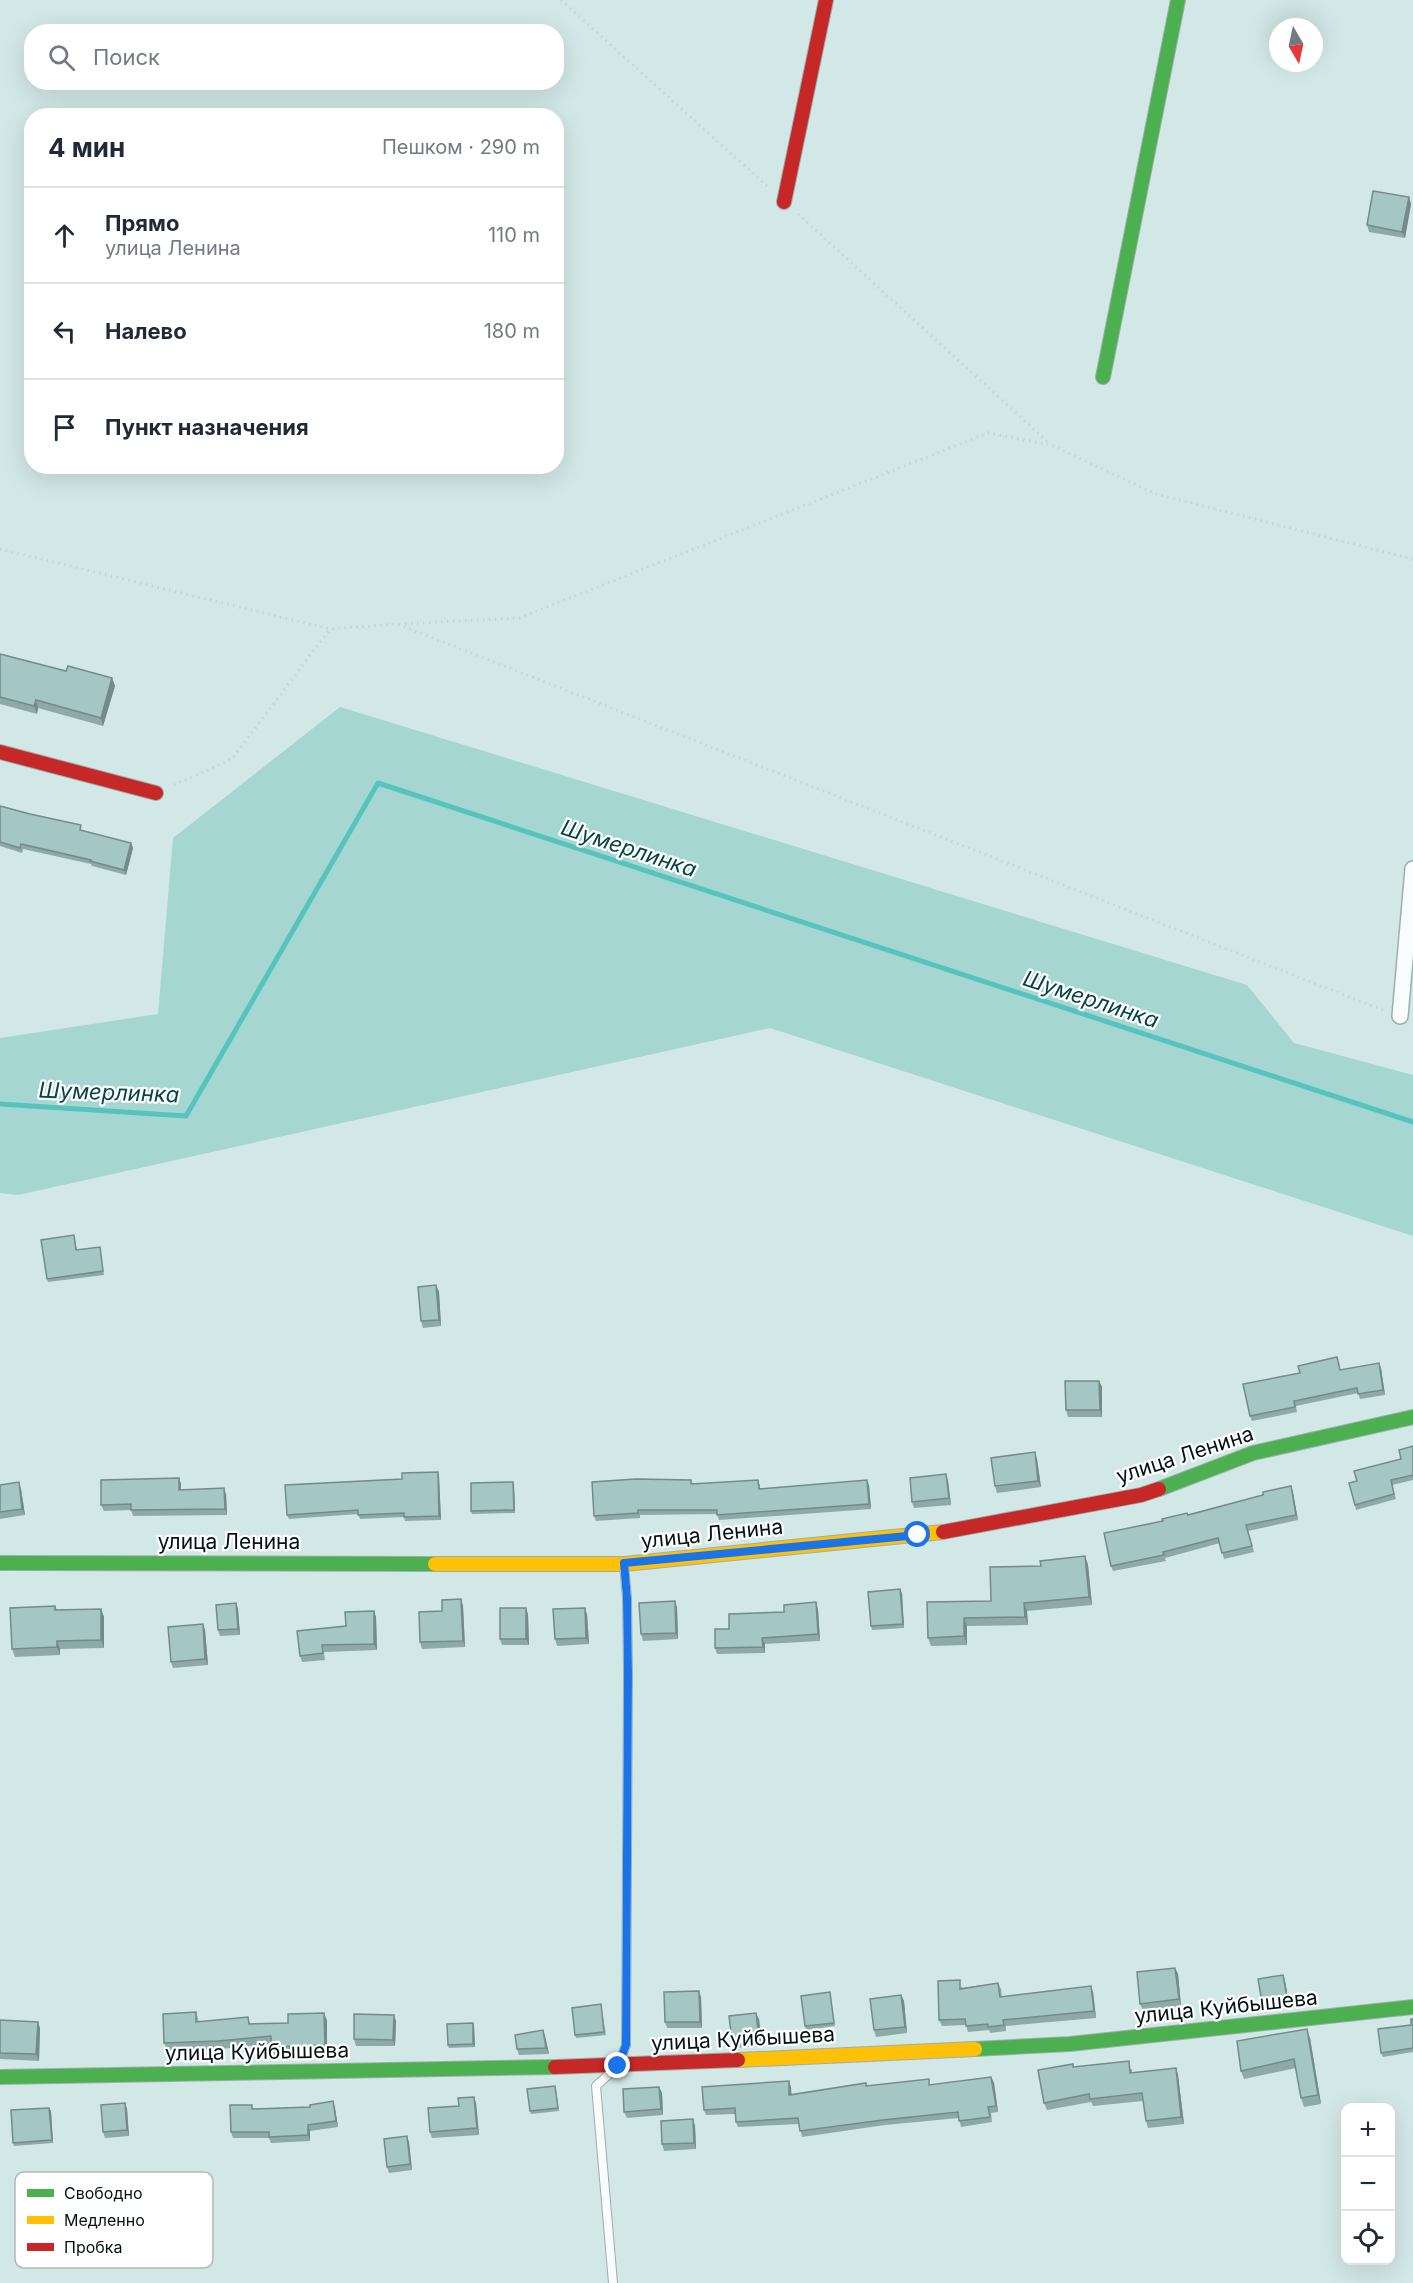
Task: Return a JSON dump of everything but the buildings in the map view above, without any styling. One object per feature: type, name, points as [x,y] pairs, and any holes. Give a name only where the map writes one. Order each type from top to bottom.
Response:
[{"type":"street","points":[[784,202],[826,0]]},
{"type":"street","points":[[1103,377],[1178,0]]},
{"type":"street","points":[[0,752],[156,793]]},
{"type":"street","points":[[1400,1017],[1413,869]]},
{"type":"street","name":"улица Ленина","points":[[0,1563],[624,1563],[918,1535],[972,1528],[1141,1495],[1253,1453],[1413,1418]]},
{"type":"street","name":"улица Куйбышева","points":[[0,2077],[618,2066],[1071,2044],[1413,2007]]},
{"type":"lane","points":[[613,2283],[596,2086],[618,2066],[626,2045],[628,1674],[624,1563]]},
{"type":"path","points":[[561,0],[1052,445]]},
{"type":"path","points":[[0,549],[330,629],[519,618],[987,433],[1052,445],[1156,494],[1413,560]]},
{"type":"path","points":[[397,624],[1400,1017]]},
{"type":"path","points":[[156,793],[232,759],[330,629]]},
{"type":"shaded area","points":[[340,707],[1247,985],[1294,1043],[1413,1075],[1413,1236],[770,1028],[18,1195],[0,1193],[0,1038],[158,1014],[173,838]]},
{"type":"waterway","name":"Шумерлинка","points":[[0,1104],[186,1116],[378,783],[1413,1122]]},
{"type":"traffic: fast","points":[[1103,377],[1178,0]]},
{"type":"traffic: fast","points":[[1159,1489],[1253,1453],[1413,1417]]},
{"type":"traffic: fast","points":[[0,1563],[435,1564]]},
{"type":"traffic: fast","points":[[975,2049],[1070,2044],[1413,2007]]},
{"type":"traffic: fast","points":[[0,2077],[555,2067]]},
{"type":"traffic: slow","points":[[435,1564],[624,1564],[943,1532]]},
{"type":"traffic: slow","points":[[738,2060],[975,2049]]},
{"type":"traffic: jam","points":[[784,202],[826,0]]},
{"type":"traffic: jam","points":[[0,752],[156,793]]},
{"type":"traffic: jam","points":[[943,1532],[1141,1495],[1159,1489]]},
{"type":"traffic: jam","points":[[555,2067],[738,2060]]},
{"type":"route","points":[[618,2066],[626,2045],[628,1674],[624,1563],[918,1535]]}]
